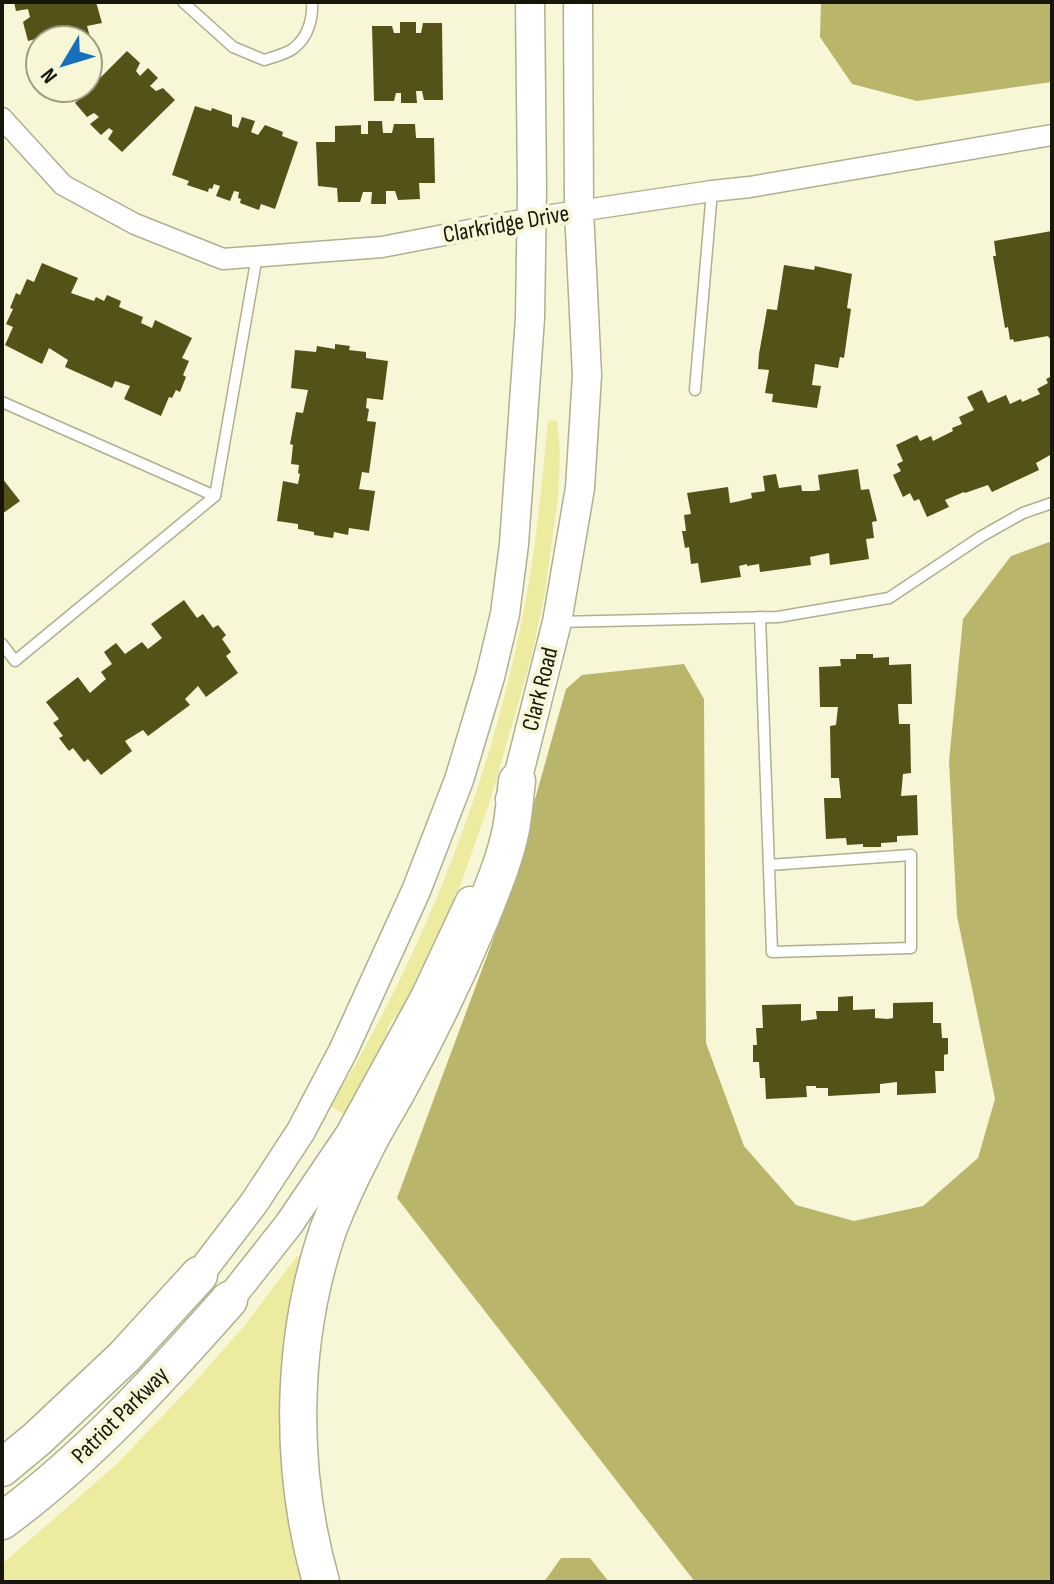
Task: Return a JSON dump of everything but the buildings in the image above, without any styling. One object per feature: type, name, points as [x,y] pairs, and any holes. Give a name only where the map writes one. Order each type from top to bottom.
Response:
[{"type":"highway","points":[[321,1582],[305,1515],[298,1445],[303,1342],[312,1288],[329,1230],[347,1186],[429,1031],[487,901],[511,830],[517,781]]},
{"type":"highway","name":"Patriot Parkway","points":[[2,1468],[125,1356],[199,1275]]},
{"type":"highway","name":"Patriot Parkway","points":[[2,1521],[79,1459],[154,1385],[229,1300]]},
{"type":"main road","points":[[199,1275],[254,1203],[301,1131],[336,1065],[416,891],[459,780],[490,677],[505,614],[514,544],[530,318],[530,2]]},
{"type":"main road","name":"Clark Road","points":[[229,1300],[289,1224],[350,1134],[387,1068],[425,997],[472,897],[517,781],[557,622],[580,488],[587,375],[579,210],[578,2]]},
{"type":"street","name":"Clarkridge Drive","points":[[2,118],[63,185],[135,224],[223,259],[382,247],[579,210],[765,185],[1052,135]]},
{"type":"lane","points":[[183,2],[233,47],[264,60],[293,49],[307,32],[313,13],[312,2]]},
{"type":"lane","points":[[695,390],[712,191]]},
{"type":"lane","points":[[2,644],[15,661],[215,496],[257,256]]},
{"type":"lane","points":[[2,402],[215,496]]},
{"type":"lane","points":[[557,622],[778,617],[889,598],[982,536],[1023,513],[1052,503]]},
{"type":"lane","points":[[760,617],[772,952],[911,948],[911,855],[769,865]]},
{"type":"shaded area","points":[[821,2],[1052,2],[1052,82],[917,101],[852,84],[820,37]]},
{"type":"shaded area","points":[[548,420],[557,421],[560,451],[558,499],[544,598],[531,659],[491,798],[460,886],[403,1012],[398,1018],[394,1017],[386,1031],[390,1033],[346,1116],[331,1106],[366,1045],[428,919],[478,787],[498,719],[529,582]]},
{"type":"shaded area","points":[[1052,541],[1052,1582],[695,1582],[397,1198],[503,913],[566,689],[582,675],[684,664],[704,699],[706,1043],[744,1146],[796,1205],[854,1221],[923,1206],[978,1158],[995,1099],[957,916],[949,761],[963,619],[1011,556]]},
{"type":"shaded area","points":[[297,1256],[303,1257],[307,1582],[2,1582],[2,1564],[117,1464],[245,1325]]},
{"type":"shaded area","points":[[561,1558],[590,1558],[609,1582],[544,1582]]}]
